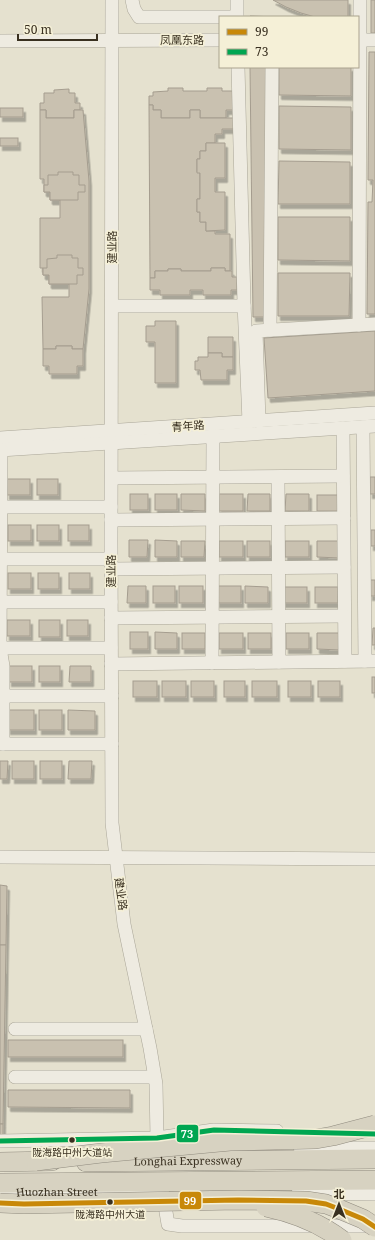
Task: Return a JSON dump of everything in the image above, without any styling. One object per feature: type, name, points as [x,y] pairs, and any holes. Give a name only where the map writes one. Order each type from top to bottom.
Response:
[{"type":"highway","points":[[36,1161],[101,1153],[230,1141],[316,1139],[375,1125]]},
{"type":"highway","name":"Longhai Expressway","points":[[0,1162],[375,1159]]},
{"type":"highway","name":"Longhai Expressway","points":[[0,1183],[375,1180]]},
{"type":"highway","points":[[238,1200],[300,1216],[329,1230],[342,1240]]},
{"type":"highway","points":[[0,1203],[32,1204],[238,1200],[301,1201],[326,1204],[363,1219],[375,1226]]},
{"type":"street","name":"建业路","points":[[112,0],[112,823],[124,924],[146,1029],[154,1077],[157,1138]]},
{"type":"street","points":[[132,0],[134,9],[139,17],[219,17]]},
{"type":"street","points":[[237,0],[237,16]]},
{"type":"street","points":[[359,325],[360,0]]},
{"type":"street","name":"凤凰东路","points":[[0,41],[219,40]]},
{"type":"street","points":[[359,40],[375,40]]},
{"type":"street","points":[[238,68],[244,306],[254,421]]},
{"type":"street","points":[[270,330],[272,68]]},
{"type":"street","points":[[112,306],[244,306]]},
{"type":"street","points":[[254,421],[256,331],[375,324]]},
{"type":"street","name":"青年路","points":[[0,446],[112,437],[254,421],[375,413]]},
{"type":"street","points":[[112,664],[370,661],[369,426]]},
{"type":"street","name":"青年路","points":[[112,437],[213,437],[369,426]]},
{"type":"street","points":[[343,428],[345,661]]},
{"type":"street","points":[[212,663],[213,437]]},
{"type":"street","points":[[0,446],[0,648],[3,666],[1,744],[112,744]]},
{"type":"street","points":[[278,476],[279,662]]},
{"type":"street","points":[[112,478],[343,476]]},
{"type":"street","points":[[0,507],[213,519],[344,518]]},
{"type":"street","points":[[0,559],[213,568],[344,567]]},
{"type":"street","points":[[0,602],[111,602]]},
{"type":"street","points":[[111,618],[344,616]]},
{"type":"street","points":[[0,648],[112,648]]},
{"type":"street","points":[[2,696],[112,696]]},
{"type":"street","points":[[0,857],[375,859]]},
{"type":"street","points":[[15,1029],[146,1029]]},
{"type":"street","points":[[16,1077],[154,1077]]},
{"type":"street","points":[[0,1141],[157,1138],[214,1130],[375,1134]]},
{"type":"street","points":[[157,1138],[230,1149],[375,1148]]},
{"type":"street","name":"Huozhan Street","points":[[0,1195],[22,1192],[375,1194]]},
{"type":"street","points":[[163,1192],[168,1224],[182,1226],[375,1226]]},
{"type":"building","points":[[273,0],[348,0],[348,16],[312,16],[286,7]]},
{"type":"building","points":[[371,0],[375,0],[375,33],[371,33]]},
{"type":"building","points":[[369,52],[375,52],[375,314],[367,314],[368,202],[372,202],[373,180],[368,180]]},
{"type":"building","points":[[250,68],[267,68],[265,317],[253,317]]},
{"type":"building","points":[[279,68],[351,68],[351,96],[279,95]]},
{"type":"building","points":[[168,88],[183,88],[183,91],[207,91],[207,88],[222,88],[222,91],[233,91],[233,110],[226,110],[226,118],[200,118],[200,110],[190,110],[190,118],[161,118],[161,110],[153,110],[153,105],[149,105],[149,96],[153,96],[153,92],[168,91]]},
{"type":"building","points":[[69,89],[69,93],[75,93],[75,103],[80,103],[80,110],[74,110],[74,118],[46,118],[46,110],[40,110],[40,103],[44,103],[44,93],[54,93],[54,90]]},
{"type":"building","points":[[149,105],[153,105],[153,110],[161,110],[161,118],[190,118],[190,110],[200,110],[200,118],[235,118],[235,129],[222,129],[222,134],[215,134],[215,143],[206,143],[206,151],[200,151],[200,159],[197,159],[197,172],[200,173],[200,199],[197,199],[197,212],[200,212],[200,222],[206,222],[206,231],[215,231],[215,234],[230,234],[230,271],[225,271],[225,268],[211,268],[211,271],[181,271],[181,269],[168,269],[168,271],[155,271],[155,278],[150,278]]},
{"type":"building","points":[[279,106],[351,107],[351,150],[279,149]]},
{"type":"building","points":[[0,108],[23,108],[23,117],[0,117]]},
{"type":"building","points":[[40,110],[46,110],[46,118],[74,118],[74,110],[83,110],[89,181],[89,289],[83,349],[72,349],[72,346],[56,346],[56,349],[43,349],[42,297],[69,297],[69,284],[49,284],[49,275],[43,275],[43,268],[40,268],[40,218],[60,218],[60,200],[50,200],[50,192],[44,192],[44,179],[40,179]]},
{"type":"building","points":[[0,138],[18,138],[18,146],[0,146]]},
{"type":"building","points":[[206,143],[225,143],[225,178],[215,178],[215,192],[225,192],[225,230],[206,231],[206,222],[200,222],[200,212],[197,212],[197,199],[200,199],[200,173],[197,173],[197,159],[200,159],[200,151],[206,151]]},
{"type":"building","points":[[279,161],[350,162],[350,204],[278,204]]},
{"type":"building","points":[[58,172],[73,172],[73,175],[79,175],[79,185],[85,185],[85,192],[78,192],[78,200],[50,200],[50,192],[44,192],[44,185],[48,185],[48,175],[58,175]]},
{"type":"building","points":[[278,217],[350,217],[350,261],[278,260]]},
{"type":"building","points":[[57,255],[72,255],[72,258],[78,258],[78,268],[83,268],[83,275],[77,275],[77,284],[49,284],[49,275],[43,275],[43,268],[47,268],[47,259],[57,258]]},
{"type":"building","points":[[211,268],[225,268],[225,271],[232,271],[232,277],[237,277],[237,290],[231,290],[231,295],[203,295],[203,290],[190,290],[190,295],[160,295],[160,290],[150,290],[150,278],[155,278],[155,271],[181,269],[181,271],[211,271]]},
{"type":"building","points":[[278,273],[350,273],[349,316],[278,316]]},
{"type":"building","points":[[155,321],[176,321],[176,383],[155,383],[155,342],[146,342],[146,326],[155,326]]},
{"type":"building","points":[[375,331],[375,391],[268,398],[264,338]]},
{"type":"building","points":[[208,337],[233,337],[233,357],[222,357],[222,353],[208,353]]},
{"type":"building","points":[[56,346],[72,346],[72,349],[83,349],[83,366],[77,366],[77,374],[49,374],[49,366],[43,366],[43,349],[56,349]]},
{"type":"building","points":[[208,353],[222,353],[222,357],[233,357],[233,370],[227,370],[227,380],[201,380],[200,370],[195,370],[195,361],[198,361],[198,357],[208,357]]},
{"type":"building","points":[[370,477],[375,477],[375,494],[370,494]]},
{"type":"building","points":[[7,479],[30,479],[30,495],[7,495]]},
{"type":"building","points":[[37,479],[58,479],[58,495],[37,495]]},
{"type":"building","points":[[130,494],[148,494],[148,510],[130,510]]},
{"type":"building","points":[[155,494],[177,494],[177,510],[155,510]]},
{"type":"building","points":[[181,494],[205,494],[205,511],[181,510]]},
{"type":"building","points":[[219,494],[243,494],[243,511],[219,511]]},
{"type":"building","points":[[248,494],[270,494],[270,511],[247,511]]},
{"type":"building","points":[[286,494],[309,494],[309,511],[285,511]]},
{"type":"building","points":[[317,495],[340,495],[340,511],[317,511]]},
{"type":"building","points":[[8,525],[31,525],[31,541],[8,541]]},
{"type":"building","points":[[37,525],[59,525],[59,541],[37,541]]},
{"type":"building","points":[[68,525],[89,525],[89,541],[68,541]]},
{"type":"building","points":[[371,530],[375,530],[375,546],[371,546]]},
{"type":"building","points":[[129,540],[148,540],[147,557],[129,557]]},
{"type":"building","points":[[155,540],[177,541],[177,557],[155,557]]},
{"type":"building","points":[[181,541],[205,541],[204,557],[181,557]]},
{"type":"building","points":[[219,541],[243,541],[243,557],[219,557]]},
{"type":"building","points":[[247,541],[270,541],[270,557],[247,557]]},
{"type":"building","points":[[285,541],[309,541],[309,557],[285,557]]},
{"type":"building","points":[[317,541],[339,541],[339,558],[317,557]]},
{"type":"building","points":[[8,573],[31,573],[31,589],[8,589]]},
{"type":"building","points":[[38,573],[59,573],[59,589],[38,589]]},
{"type":"building","points":[[69,573],[90,573],[90,589],[69,589]]},
{"type":"building","points":[[370,580],[375,580],[375,596],[370,596]]},
{"type":"building","points":[[128,586],[146,586],[146,603],[127,603]]},
{"type":"building","points":[[153,586],[175,586],[175,603],[153,603]]},
{"type":"building","points":[[179,586],[203,586],[203,603],[179,603]]},
{"type":"building","points":[[217,586],[241,586],[241,603],[217,603]]},
{"type":"building","points":[[245,586],[268,587],[268,603],[245,603]]},
{"type":"building","points":[[283,587],[307,587],[307,603],[283,603]]},
{"type":"building","points":[[315,587],[338,587],[338,603],[315,603]]},
{"type":"building","points":[[7,620],[30,620],[30,636],[7,636]]},
{"type":"building","points":[[39,620],[60,620],[60,637],[39,637]]},
{"type":"building","points":[[67,620],[88,620],[88,636],[67,636]]},
{"type":"building","points":[[373,628],[375,628],[375,645],[372,645]]},
{"type":"building","points":[[130,632],[148,632],[148,649],[130,649]]},
{"type":"building","points":[[155,632],[177,633],[177,649],[155,649]]},
{"type":"building","points":[[182,633],[205,633],[205,649],[182,649]]},
{"type":"building","points":[[219,633],[243,633],[243,649],[219,649]]},
{"type":"building","points":[[248,633],[271,633],[271,649],[248,649]]},
{"type":"building","points":[[286,633],[309,633],[309,649],[286,649]]},
{"type":"building","points":[[317,633],[340,633],[340,650],[317,649]]},
{"type":"building","points":[[9,666],[32,666],[32,682],[9,682]]},
{"type":"building","points":[[39,666],[60,666],[60,682],[39,682]]},
{"type":"building","points":[[70,666],[91,666],[91,682],[69,682]]},
{"type":"building","points":[[372,677],[375,677],[375,693],[372,693]]},
{"type":"building","points":[[133,681],[157,681],[157,697],[133,697]]},
{"type":"building","points":[[162,681],[186,681],[186,697],[162,697]]},
{"type":"building","points":[[191,681],[214,681],[214,697],[191,697]]},
{"type":"building","points":[[224,681],[245,681],[245,697],[224,697]]},
{"type":"building","points":[[252,681],[277,681],[277,697],[252,697]]},
{"type":"building","points":[[288,681],[311,681],[311,697],[288,697]]},
{"type":"building","points":[[318,681],[340,681],[340,697],[318,697]]},
{"type":"building","points":[[8,710],[34,710],[34,730],[8,730]]},
{"type":"building","points":[[39,710],[62,710],[62,730],[39,730]]},
{"type":"building","points":[[68,710],[95,711],[95,730],[68,730]]},
{"type":"building","points":[[0,761],[8,761],[7,779],[0,779]]},
{"type":"building","points":[[12,761],[34,761],[34,779],[12,779]]},
{"type":"building","points":[[40,761],[62,761],[62,779],[40,779]]},
{"type":"building","points":[[69,761],[92,761],[91,779],[68,779]]},
{"type":"building","points":[[0,885],[7,886],[6,945],[0,945]]},
{"type":"building","points":[[0,945],[6,945],[3,1124],[0,1124]]},
{"type":"building","points":[[8,1040],[123,1040],[123,1057],[8,1057]]},
{"type":"building","points":[[8,1090],[130,1090],[130,1108],[8,1107]]},
{"type":"building","points":[[0,1124],[3,1124],[3,1135],[0,1135]]},
{"type":"transit line","name":"73","points":[[0,1141],[157,1138],[214,1130],[375,1134]]},
{"type":"transit line","name":"99","points":[[0,1203],[24,1204],[238,1200],[306,1201],[326,1204],[363,1219],[375,1227]]},
{"type":"place","name":"陇海路中州大道站","points":[[72,1140]]},
{"type":"place","name":"陇海路中州大道","points":[[110,1202]]}]
